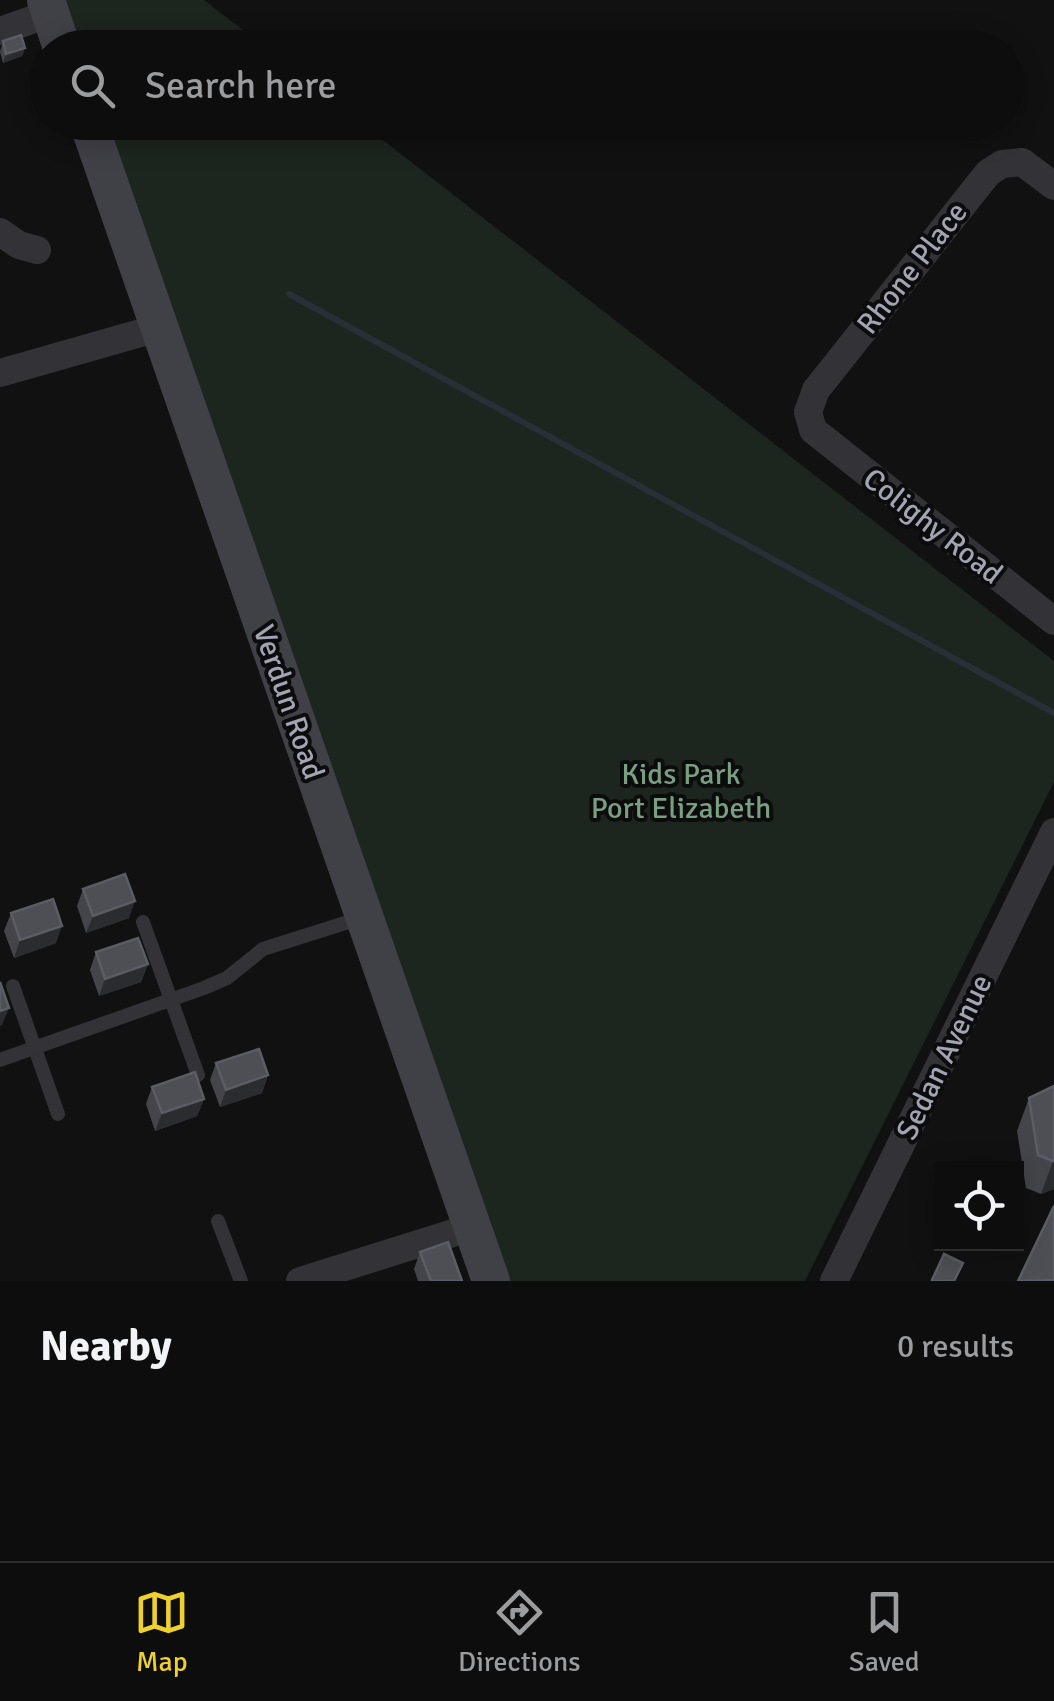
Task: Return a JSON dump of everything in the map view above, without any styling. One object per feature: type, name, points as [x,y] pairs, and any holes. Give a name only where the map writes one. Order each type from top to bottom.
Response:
[{"type":"street","points":[[0,31],[53,20]]},
{"type":"street","name":"Verdun Road","points":[[94,140],[491,1281]]},
{"type":"street","name":"Rhone Place","points":[[812,430],[808,412],[816,390],[988,173],[1002,164],[1022,162],[1054,186]]},
{"type":"street","points":[[0,232],[19,245],[37,250]]},
{"type":"street","points":[[0,373],[158,328]]},
{"type":"street","name":"Colighy Road","points":[[812,430],[1054,622]]},
{"type":"street","name":"Sedan Avenue","points":[[834,1281],[1052,840]]},
{"type":"street","points":[[300,1281],[472,1226]]},
{"type":"lane","points":[[0,1060],[227,978],[263,949],[365,917]]},
{"type":"lane","points":[[143,922],[198,1074]]},
{"type":"lane","points":[[13,986],[58,1114]]},
{"type":"lane","points":[[218,1221],[242,1281]]},
{"type":"green space","points":[[55,0],[204,0],[243,30],[65,30]]},
{"type":"green space","name":"Kids Park Port Elizabeth","points":[[103,140],[383,140],[1054,661],[1054,782],[805,1281],[500,1281]]},
{"type":"building","points":[[21,35],[25,48],[6,54],[3,41]]},
{"type":"building","points":[[125,874],[135,901],[93,916],[83,889]]},
{"type":"building","points":[[53,899],[62,926],[20,940],[11,913]]},
{"type":"building","points":[[138,938],[148,964],[105,979],[96,952]]},
{"type":"building","points":[[0,982],[9,1008],[0,1011]]},
{"type":"building","points":[[259,1049],[268,1075],[226,1090],[216,1063]]},
{"type":"building","points":[[195,1072],[204,1099],[162,1113],[152,1087]]},
{"type":"building","points":[[1054,1086],[1053,1161],[1038,1155],[1029,1098]]},
{"type":"building","points":[[1054,1206],[1054,1280],[1018,1281]]},
{"type":"building","points":[[448,1242],[462,1281],[431,1281],[420,1252]]},
{"type":"building","points":[[944,1254],[963,1263],[954,1281],[934,1281],[932,1280]]},
{"type":"waterway","points":[[289,294],[1054,713]]}]
